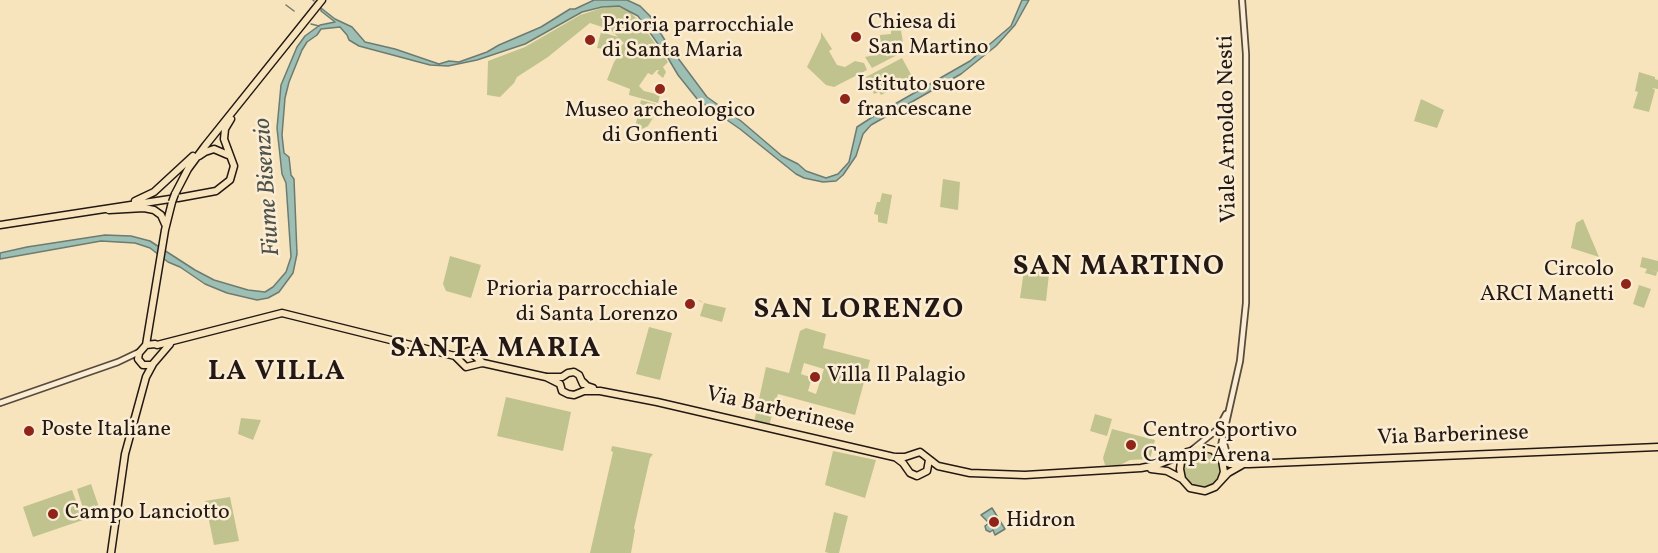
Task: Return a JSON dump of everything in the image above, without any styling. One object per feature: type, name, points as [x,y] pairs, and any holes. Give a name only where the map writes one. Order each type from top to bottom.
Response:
[{"type":"main road","points":[[134,354],[144,342],[149,328],[165,232],[174,198],[192,163],[322,0]]},
{"type":"main road","points":[[0,225],[212,192],[226,185],[234,171],[225,147],[224,132],[247,93]]},
{"type":"main road","points":[[102,209],[151,194],[205,146]]},
{"type":"main road","points":[[192,163],[210,150],[220,151],[230,157]]},
{"type":"main road","points":[[102,209],[117,211],[144,208],[154,210],[163,217],[165,232]]},
{"type":"main road","name":"Via Barberinese","points":[[171,342],[282,313],[459,357],[466,367],[475,361],[561,380]]},
{"type":"main road","points":[[149,328],[150,345]]},
{"type":"main road","points":[[146,377],[146,370],[138,357],[150,345],[171,342]]},
{"type":"main road","points":[[111,553],[125,454],[146,377],[153,364],[171,342]]},
{"type":"main road","points":[[150,345],[160,350],[159,356]]},
{"type":"main road","name":"Via Barberinese","points":[[459,357],[469,351],[474,354],[475,361]]},
{"type":"main road","points":[[141,364],[148,367],[153,364]]},
{"type":"main road","name":"Via Barberinese","points":[[657,402],[600,391],[566,394],[561,389],[561,380],[568,373],[574,372],[588,387],[657,402],[894,457],[901,460],[909,472],[915,476],[922,475],[928,470],[946,468],[995,474],[1159,470],[1167,471],[1182,479],[1190,488],[1200,491],[1215,487],[1228,473],[1249,464]]},
{"type":"main road","points":[[579,392],[583,382]]},
{"type":"main road","name":"Via Barberinese","points":[[1060,473],[1151,467],[1201,447],[1209,448],[1230,464],[1658,447]]},
{"type":"main road","points":[[1182,479],[1181,462],[1190,450]]},
{"type":"main road","name":"Via Barberinese","points":[[894,457],[915,452],[921,453],[929,460],[946,468]]},
{"type":"main road","points":[[906,467],[910,455]]},
{"type":"main road","points":[[1221,459],[1224,472],[1221,480]]},
{"type":"main road","points":[[928,470],[929,460]]},
{"type":"street","name":"Viale Arnoldo Nesti","points":[[1221,459],[1224,432],[1244,332],[1246,298],[1246,54],[1242,0]]},
{"type":"street","points":[[118,362],[150,345]]},
{"type":"street","points":[[0,403],[118,362],[130,359],[141,364]]},
{"type":"street","name":"Viale Arnoldo Nesti","points":[[1190,450],[1218,429],[1231,400]]},
{"type":"street","points":[[1224,432],[1227,454],[1235,460],[1249,464]]},
{"type":"green space","points":[[616,6],[630,12],[640,22],[668,62],[663,67],[666,72],[663,78],[657,73],[659,70],[652,75],[648,73],[639,86],[644,91],[660,95],[658,103],[629,95],[630,89],[607,80],[614,62],[622,51],[619,48],[624,43],[618,38],[606,57],[603,56],[604,49],[597,48],[601,32],[618,37],[611,30],[590,23],[548,57],[517,77],[500,97],[487,95],[488,61],[525,47],[580,15]]},
{"type":"green space","points":[[916,16],[914,26],[912,21],[906,23],[907,28],[901,31],[903,42],[899,46],[899,54],[872,68],[865,57],[888,52],[888,50],[880,50],[880,35],[891,34],[891,22]]},
{"type":"green space","points":[[821,32],[832,49],[829,51],[837,65],[845,67],[855,61],[864,63],[867,70],[834,87],[826,85],[807,67],[821,38]]},
{"type":"green space","points":[[902,58],[913,78],[881,95],[879,92],[874,94],[866,77]]},
{"type":"green space","points":[[1639,72],[1658,80],[1658,89],[1652,88],[1655,90],[1649,112],[1633,108],[1638,92],[1635,91]]},
{"type":"green space","points":[[1421,99],[1444,110],[1437,128],[1414,121]]},
{"type":"green space","points":[[641,100],[656,104],[653,118],[648,126],[642,129],[635,128]]},
{"type":"green space","points":[[943,179],[960,182],[958,210],[940,207]]},
{"type":"green space","points":[[882,193],[892,195],[887,224],[878,222],[878,215],[874,214]]},
{"type":"green space","points":[[1583,219],[1599,257],[1571,248],[1576,223]]},
{"type":"green space","points":[[450,256],[481,265],[471,298],[446,291],[443,284]]},
{"type":"green space","points":[[1642,257],[1658,261],[1658,272],[1648,269],[1657,272],[1656,276],[1645,273],[1647,269],[1640,267]]},
{"type":"green space","points":[[1024,270],[1049,274],[1046,301],[1020,298]]},
{"type":"green space","points":[[1639,285],[1651,289],[1644,308],[1633,304]]},
{"type":"green space","points":[[704,303],[726,308],[722,322],[700,316]]},
{"type":"green space","points":[[649,327],[672,333],[660,380],[636,374]]},
{"type":"green space","points":[[806,328],[826,334],[823,348],[870,360],[855,415],[778,394],[769,426],[754,422],[766,367],[789,373],[800,331]],"holes":[[[804,363],[824,369],[816,394],[808,391],[811,381],[815,382],[816,379],[801,374]]]},
{"type":"green space","points":[[506,397],[571,412],[563,451],[497,436]]},
{"type":"green space","points":[[1095,414],[1112,419],[1107,436],[1090,431]]},
{"type":"green space","points":[[241,418],[261,420],[253,440],[238,434]]},
{"type":"green space","name":"Centro Sportivo Campi Arena","points":[[1112,429],[1155,440],[1150,459],[1130,460],[1120,465],[1105,465],[1103,458]]},
{"type":"green space","points":[[612,446],[653,454],[650,458],[634,528],[631,553],[590,553],[613,452],[611,451]]},
{"type":"green space","points":[[1202,450],[1216,455],[1221,469],[1216,483],[1202,488],[1188,483],[1183,469],[1188,455]]},
{"type":"green space","points":[[833,451],[876,460],[865,498],[825,485]]},
{"type":"green space","points":[[91,484],[101,513],[86,518],[77,489]]},
{"type":"green space","name":"Campo Lanciotto","points":[[72,490],[83,520],[33,537],[23,507]]},
{"type":"green space","points":[[230,497],[239,541],[214,545],[205,501]]},
{"type":"green space","points":[[834,512],[848,516],[839,553],[829,553],[825,552]]},
{"type":"water","points":[[594,0],[627,0],[640,6],[650,16],[666,42],[707,97],[741,121],[782,156],[806,171],[826,178],[838,174],[849,162],[857,127],[970,61],[1011,26],[1022,0],[1029,0],[1015,25],[996,46],[961,74],[871,125],[863,134],[856,156],[843,175],[836,181],[823,182],[796,174],[740,129],[698,100],[638,16],[619,6],[582,12],[525,44],[477,60],[448,66],[430,65],[359,46],[349,40],[340,27],[321,29],[302,50],[285,98],[282,135],[284,153],[289,157],[291,175],[294,179],[297,254],[293,273],[279,292],[268,298],[257,300],[227,293],[205,284],[180,267],[168,262],[150,248],[135,243],[101,241],[0,259],[0,253],[27,247],[105,235],[131,236],[150,241],[214,280],[248,290],[265,292],[273,287],[286,272],[291,257],[286,183],[282,174],[277,128],[281,85],[297,47],[305,36],[320,25],[335,22],[321,11],[321,8],[335,19],[352,27],[365,42],[395,49],[439,64],[449,61],[459,62],[487,52],[541,27],[570,9]]},
{"type":"water","name":"Hidron","points":[[992,508],[1005,529],[995,535],[993,530],[990,532],[986,530],[985,526],[989,523],[981,515]]},
{"type":"waterway","points":[[286,5],[294,11]]},
{"type":"waterway","points":[[311,24],[319,26]]},
{"type":"place","name":"Chiesa di San Martino","points":[[856,37]]},
{"type":"place","name":"Prioria parrocchiale di Santa Maria","points":[[590,40]]},
{"type":"place","name":"Museo archeologico di Gonfienti","points":[[660,89]]},
{"type":"place","name":"Istituto suore francescane","points":[[845,99]]},
{"type":"place","name":"Circolo ARCI Manetti","points":[[1626,284]]},
{"type":"place","name":"Prioria parrocchiale di Santa Lorenzo","points":[[690,304]]},
{"type":"place","name":"Villa Il Palagio","points":[[815,377]]},
{"type":"place","name":"Poste Italiane","points":[[29,431]]},
{"type":"place","name":"Centro Sportivo Campi Arena","points":[[1131,445]]},
{"type":"place","name":"Campo Lanciotto","points":[[53,514]]},
{"type":"place","name":"Hidron","points":[[994,522]]},
{"type":"district","name":"SAN MARTINO","points":[[1119,269]]},
{"type":"district","name":"SAN LORENZO","points":[[859,312]]},
{"type":"district","name":"SANTA MARIA","points":[[496,351]]},
{"type":"district","name":"LA VILLA","points":[[277,374]]},
{"type":"water label","name":"Fiume Bisenzio","points":[[269,187]]}]
